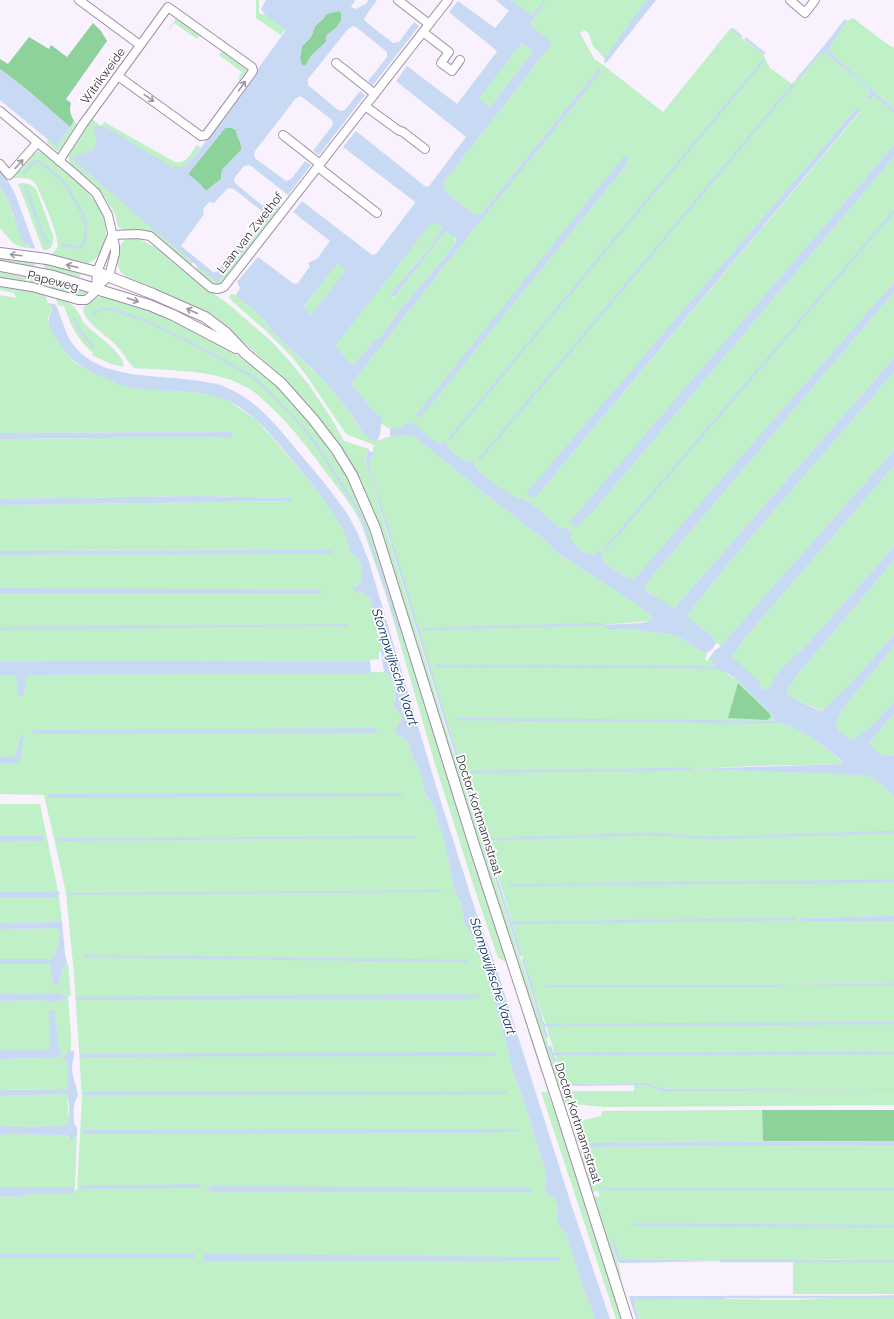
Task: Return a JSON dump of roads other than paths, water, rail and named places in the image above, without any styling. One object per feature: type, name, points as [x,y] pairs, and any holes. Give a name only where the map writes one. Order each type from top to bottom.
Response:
[{"type":"main road","name":"Doctor Kortmannstraat","points":[[0,253],[47,259],[97,272],[153,294],[205,317],[225,332],[245,353],[281,383],[314,419],[336,449],[352,475],[375,528],[475,848],[627,1319]]},
{"type":"main road","name":"Doctor Kortmannstraat","points":[[0,266],[53,276],[136,301],[173,315],[245,353]]},
{"type":"street","points":[[79,0],[140,45]]},
{"type":"street","points":[[398,0],[429,24]]},
{"type":"street","name":"Laan van Zwethof","points":[[112,235],[138,234],[150,236],[211,288],[218,289],[224,287],[448,0]]},
{"type":"street","points":[[790,0],[805,13],[815,0]]},
{"type":"street","name":"Witrikweide","points":[[59,161],[83,124],[168,7],[252,67],[253,71],[206,135],[201,136],[118,76]]},
{"type":"street","points":[[423,32],[449,52],[441,63],[452,72],[460,60]]},
{"type":"street","points":[[336,63],[375,94]]},
{"type":"street","points":[[365,106],[403,132],[424,149]]},
{"type":"street","points":[[0,111],[96,193],[108,215],[115,246],[115,253],[109,276],[96,288]]},
{"type":"street","points":[[283,135],[377,213]]},
{"type":"street","points":[[0,164],[9,175],[37,143]]},
{"type":"street","points":[[96,288],[97,272],[112,235]]},
{"type":"street","name":"Papeweg","points":[[0,282],[44,290],[78,300],[86,300],[92,296],[96,288]]},
{"type":"water","points":[[266,0],[355,0],[351,7],[355,9],[366,4],[368,0],[377,0],[364,20],[393,43],[399,42],[414,22],[419,26],[373,85],[368,81],[387,57],[387,52],[353,26],[348,29],[308,79],[308,85],[338,110],[345,110],[360,91],[365,95],[319,155],[313,151],[332,126],[332,120],[301,96],[296,98],[255,151],[254,156],[286,181],[291,179],[305,161],[311,165],[288,195],[250,165],[244,166],[235,177],[234,182],[262,205],[267,206],[273,201],[279,206],[263,226],[258,222],[263,212],[234,189],[228,188],[214,203],[209,202],[203,209],[204,214],[181,246],[213,272],[216,272],[249,231],[255,236],[218,283],[73,160],[72,157],[93,150],[96,139],[93,127],[101,126],[109,129],[172,167],[184,167],[198,152],[286,30],[265,15],[261,9]],"holes":[[[338,11],[341,12],[342,16],[340,23],[327,35],[326,42],[311,56],[306,65],[302,65],[300,58],[302,46],[311,37],[315,26],[327,14]],[[225,128],[232,128],[236,130],[241,144],[241,150],[222,170],[221,179],[206,191],[188,174]]]},
{"type":"water","points":[[496,0],[511,0],[531,15],[544,0],[545,2],[530,25],[550,41],[551,45],[443,183],[443,188],[451,196],[475,215],[482,213],[598,69],[601,72],[352,383],[375,413],[382,416],[380,435],[375,442],[366,436],[348,410],[325,382],[272,331],[258,314],[236,295],[240,288],[237,282],[258,257],[294,284],[298,283],[310,266],[308,263],[317,259],[330,241],[293,212],[302,201],[372,255],[376,254],[415,203],[343,147],[356,131],[426,187],[429,186],[466,137],[396,81],[407,66],[457,104],[497,51],[449,12],[458,1],[495,28],[509,11]],"holes":[[[522,43],[533,52],[490,107],[479,98]],[[433,222],[443,228],[430,248],[393,291],[390,297],[395,296],[446,231],[456,239],[456,242],[446,256],[398,312],[379,339],[375,339],[355,364],[351,365],[336,346],[337,344]],[[338,263],[346,270],[311,315],[304,307]]]},
{"type":"water","points":[[648,0],[656,0],[607,62],[604,63],[605,58],[642,6]]},
{"type":"water","points":[[845,19],[847,21],[828,50],[894,109],[894,113],[875,96],[866,102],[870,91],[869,89],[826,53],[821,53],[797,81],[796,79]]},
{"type":"water","points":[[0,69],[25,88],[70,127],[64,135],[66,138],[63,137],[57,147],[0,100]]},
{"type":"water","points":[[857,108],[861,110],[534,499],[526,493]]},
{"type":"water","points":[[894,145],[894,157],[596,508],[575,528],[569,523]]},
{"type":"water","points":[[625,155],[629,157],[625,167],[420,418],[416,415]]},
{"type":"water","name":"Stompwijksche Vaart","points":[[0,170],[15,194],[67,335],[84,356],[99,365],[115,371],[213,383],[223,386],[248,399],[276,425],[326,485],[348,515],[360,538],[369,562],[436,786],[475,909],[497,970],[572,1207],[610,1319],[595,1319],[566,1233],[559,1225],[557,1205],[554,1198],[545,1192],[546,1172],[521,1092],[513,1073],[483,961],[470,931],[464,922],[461,904],[454,890],[445,843],[433,806],[424,792],[423,781],[408,742],[397,734],[396,731],[402,718],[394,705],[395,696],[393,682],[388,674],[384,672],[381,651],[382,644],[370,598],[362,592],[355,593],[354,588],[361,582],[362,579],[360,564],[350,552],[346,536],[341,526],[322,496],[278,444],[256,420],[239,407],[218,397],[206,394],[128,387],[86,369],[70,357],[50,327],[49,318],[52,310],[28,244],[23,243],[8,200],[0,187]]},
{"type":"water","points":[[894,282],[894,292],[644,586],[651,595],[675,609],[894,358],[894,372],[728,564],[689,613],[688,617],[713,637],[716,643],[707,653],[700,651],[676,635],[630,629],[609,630],[602,625],[642,623],[652,619],[650,615],[641,607],[556,552],[545,540],[415,437],[406,435],[390,437],[390,429],[403,426],[409,422],[416,425],[427,436],[439,444],[443,441],[460,458],[474,462],[480,472],[492,482],[516,498],[526,501],[532,505],[562,529],[566,528],[572,533],[570,538],[580,550],[591,555],[594,555],[597,551],[604,555],[602,559],[604,563],[629,579],[636,577]]},
{"type":"water","points":[[0,433],[232,433],[232,437],[229,438],[0,439]]},
{"type":"water","points":[[368,450],[374,453],[369,462],[370,471],[391,537],[392,547],[366,463]]},
{"type":"water","points":[[894,450],[894,466],[749,633],[731,656],[758,680],[762,690],[769,690],[776,676],[781,670],[805,647],[894,546],[894,560],[798,674],[787,690],[789,696],[822,711],[854,680],[894,634],[894,646],[841,711],[836,725],[840,732],[853,740],[875,723],[894,701],[894,713],[869,743],[874,749],[883,755],[894,755],[894,797],[885,787],[867,775],[689,769],[843,764],[843,761],[802,732],[785,724],[775,722],[770,712],[738,681],[729,674],[716,668],[710,657]]},
{"type":"water","points":[[198,496],[291,498],[292,501],[0,505],[0,499]]},
{"type":"water","points":[[332,550],[334,554],[0,555],[0,551]]},
{"type":"water","points":[[0,588],[320,590],[322,593],[0,593]]},
{"type":"water","points":[[347,624],[348,626],[0,630],[0,627]]},
{"type":"water","points":[[0,662],[370,662],[371,673],[30,675],[26,678],[24,696],[18,696],[16,675],[0,675]]},
{"type":"water","points":[[375,728],[378,730],[375,733],[33,734],[32,730]]},
{"type":"water","points":[[21,735],[24,735],[21,756],[18,763],[0,763],[0,757],[15,756]]},
{"type":"water","points":[[48,794],[403,794],[401,796],[49,798]]},
{"type":"water","points":[[0,836],[43,836],[44,841],[0,842]]},
{"type":"water","points":[[415,836],[415,838],[58,841],[57,838]]},
{"type":"water","points":[[441,890],[441,892],[67,895],[68,893]]},
{"type":"water","points":[[58,891],[60,893],[58,897],[0,897],[0,892]]},
{"type":"water","points":[[894,916],[894,921],[801,921],[800,918]]},
{"type":"water","points":[[62,922],[67,962],[58,985],[54,986],[49,964],[0,964],[0,959],[54,958],[58,944],[59,929],[0,929],[0,923]]},
{"type":"water","points":[[894,983],[894,986],[780,986],[780,985]]},
{"type":"water","points":[[58,993],[67,996],[67,999],[52,1003],[45,1000],[0,1001],[0,994]]},
{"type":"water","points":[[480,995],[480,998],[76,1000],[76,997]]},
{"type":"water","points":[[49,1011],[55,1011],[59,1049],[62,1052],[60,1057],[0,1059],[0,1050],[49,1050]]},
{"type":"water","points":[[68,1051],[74,1051],[72,1071],[78,1096],[74,1106],[74,1124],[77,1128],[77,1134],[71,1140],[68,1136],[61,1135],[9,1134],[0,1136],[0,1125],[12,1127],[65,1126],[68,1123],[69,1108],[66,1094],[0,1096],[0,1090],[68,1088],[68,1064],[64,1057]]},
{"type":"water","points":[[495,1053],[496,1056],[80,1057],[81,1054]]},
{"type":"water","points":[[560,1070],[563,1081],[567,1084],[647,1083],[662,1088],[673,1089],[894,1090],[663,1092],[646,1085],[563,1086],[557,1071]]},
{"type":"water","points":[[506,1091],[507,1094],[83,1095],[83,1092]]},
{"type":"water","points":[[518,1129],[519,1131],[482,1133],[82,1134],[82,1130]]},
{"type":"water","points":[[894,1141],[894,1145],[589,1147],[586,1151],[588,1160],[585,1161],[582,1146],[589,1143]]},
{"type":"water","points":[[201,1184],[200,1188],[81,1189],[81,1186]]},
{"type":"water","points":[[210,1186],[532,1188],[532,1192],[208,1192]]},
{"type":"water","points":[[0,1187],[75,1187],[74,1194],[28,1194],[22,1197],[0,1196]]},
{"type":"water","points":[[614,1241],[620,1259],[724,1261],[621,1263],[618,1262],[612,1242]]},
{"type":"water","points":[[0,1254],[195,1254],[195,1258],[0,1258]]},
{"type":"water","points":[[205,1254],[543,1257],[559,1258],[559,1261],[203,1261]]},
{"type":"water","points":[[629,1297],[730,1297],[724,1299],[635,1300],[634,1303],[639,1319],[636,1319]]},
{"type":"waterway","points":[[732,29],[741,36]]},
{"type":"waterway","points":[[746,39],[764,53]]},
{"type":"waterway","points":[[450,438],[763,61]]},
{"type":"waterway","points":[[480,459],[793,85]]},
{"type":"waterway","points":[[24,173],[34,162],[38,161],[41,163],[64,183],[82,212],[86,223],[86,234],[82,247],[62,245]]},
{"type":"waterway","points":[[25,186],[44,238],[49,242]]},
{"type":"waterway","points":[[605,549],[894,211]]},
{"type":"waterway","points":[[93,314],[102,309],[111,309],[149,322],[190,342],[247,373],[262,385],[301,425],[315,443],[357,508],[363,521],[400,631]]},
{"type":"waterway","points":[[74,318],[80,331],[93,346]]},
{"type":"waterway","points":[[392,544],[447,725],[521,955]]},
{"type":"waterway","points":[[425,629],[603,624]]},
{"type":"waterway","points":[[437,666],[716,668]]},
{"type":"waterway","points":[[457,719],[775,722]]},
{"type":"waterway","points":[[469,772],[691,769]]},
{"type":"waterway","points":[[491,839],[651,834],[710,838],[894,832]]},
{"type":"waterway","points":[[510,885],[894,881]]},
{"type":"waterway","points":[[511,923],[795,919]]},
{"type":"waterway","points":[[85,956],[467,961]]},
{"type":"waterway","points":[[523,960],[547,1037]]},
{"type":"waterway","points":[[547,986],[780,986]]},
{"type":"waterway","points":[[568,1025],[894,1023]]},
{"type":"waterway","points":[[544,1025],[562,1025]]},
{"type":"waterway","points":[[550,1047],[555,1061]]},
{"type":"waterway","points":[[553,1054],[894,1053]]},
{"type":"waterway","points":[[600,1188],[894,1189]]},
{"type":"waterway","points":[[633,1225],[894,1226]]},
{"type":"waterway","points":[[721,1261],[894,1261]]},
{"type":"waterway","points":[[727,1297],[894,1297]]}]
